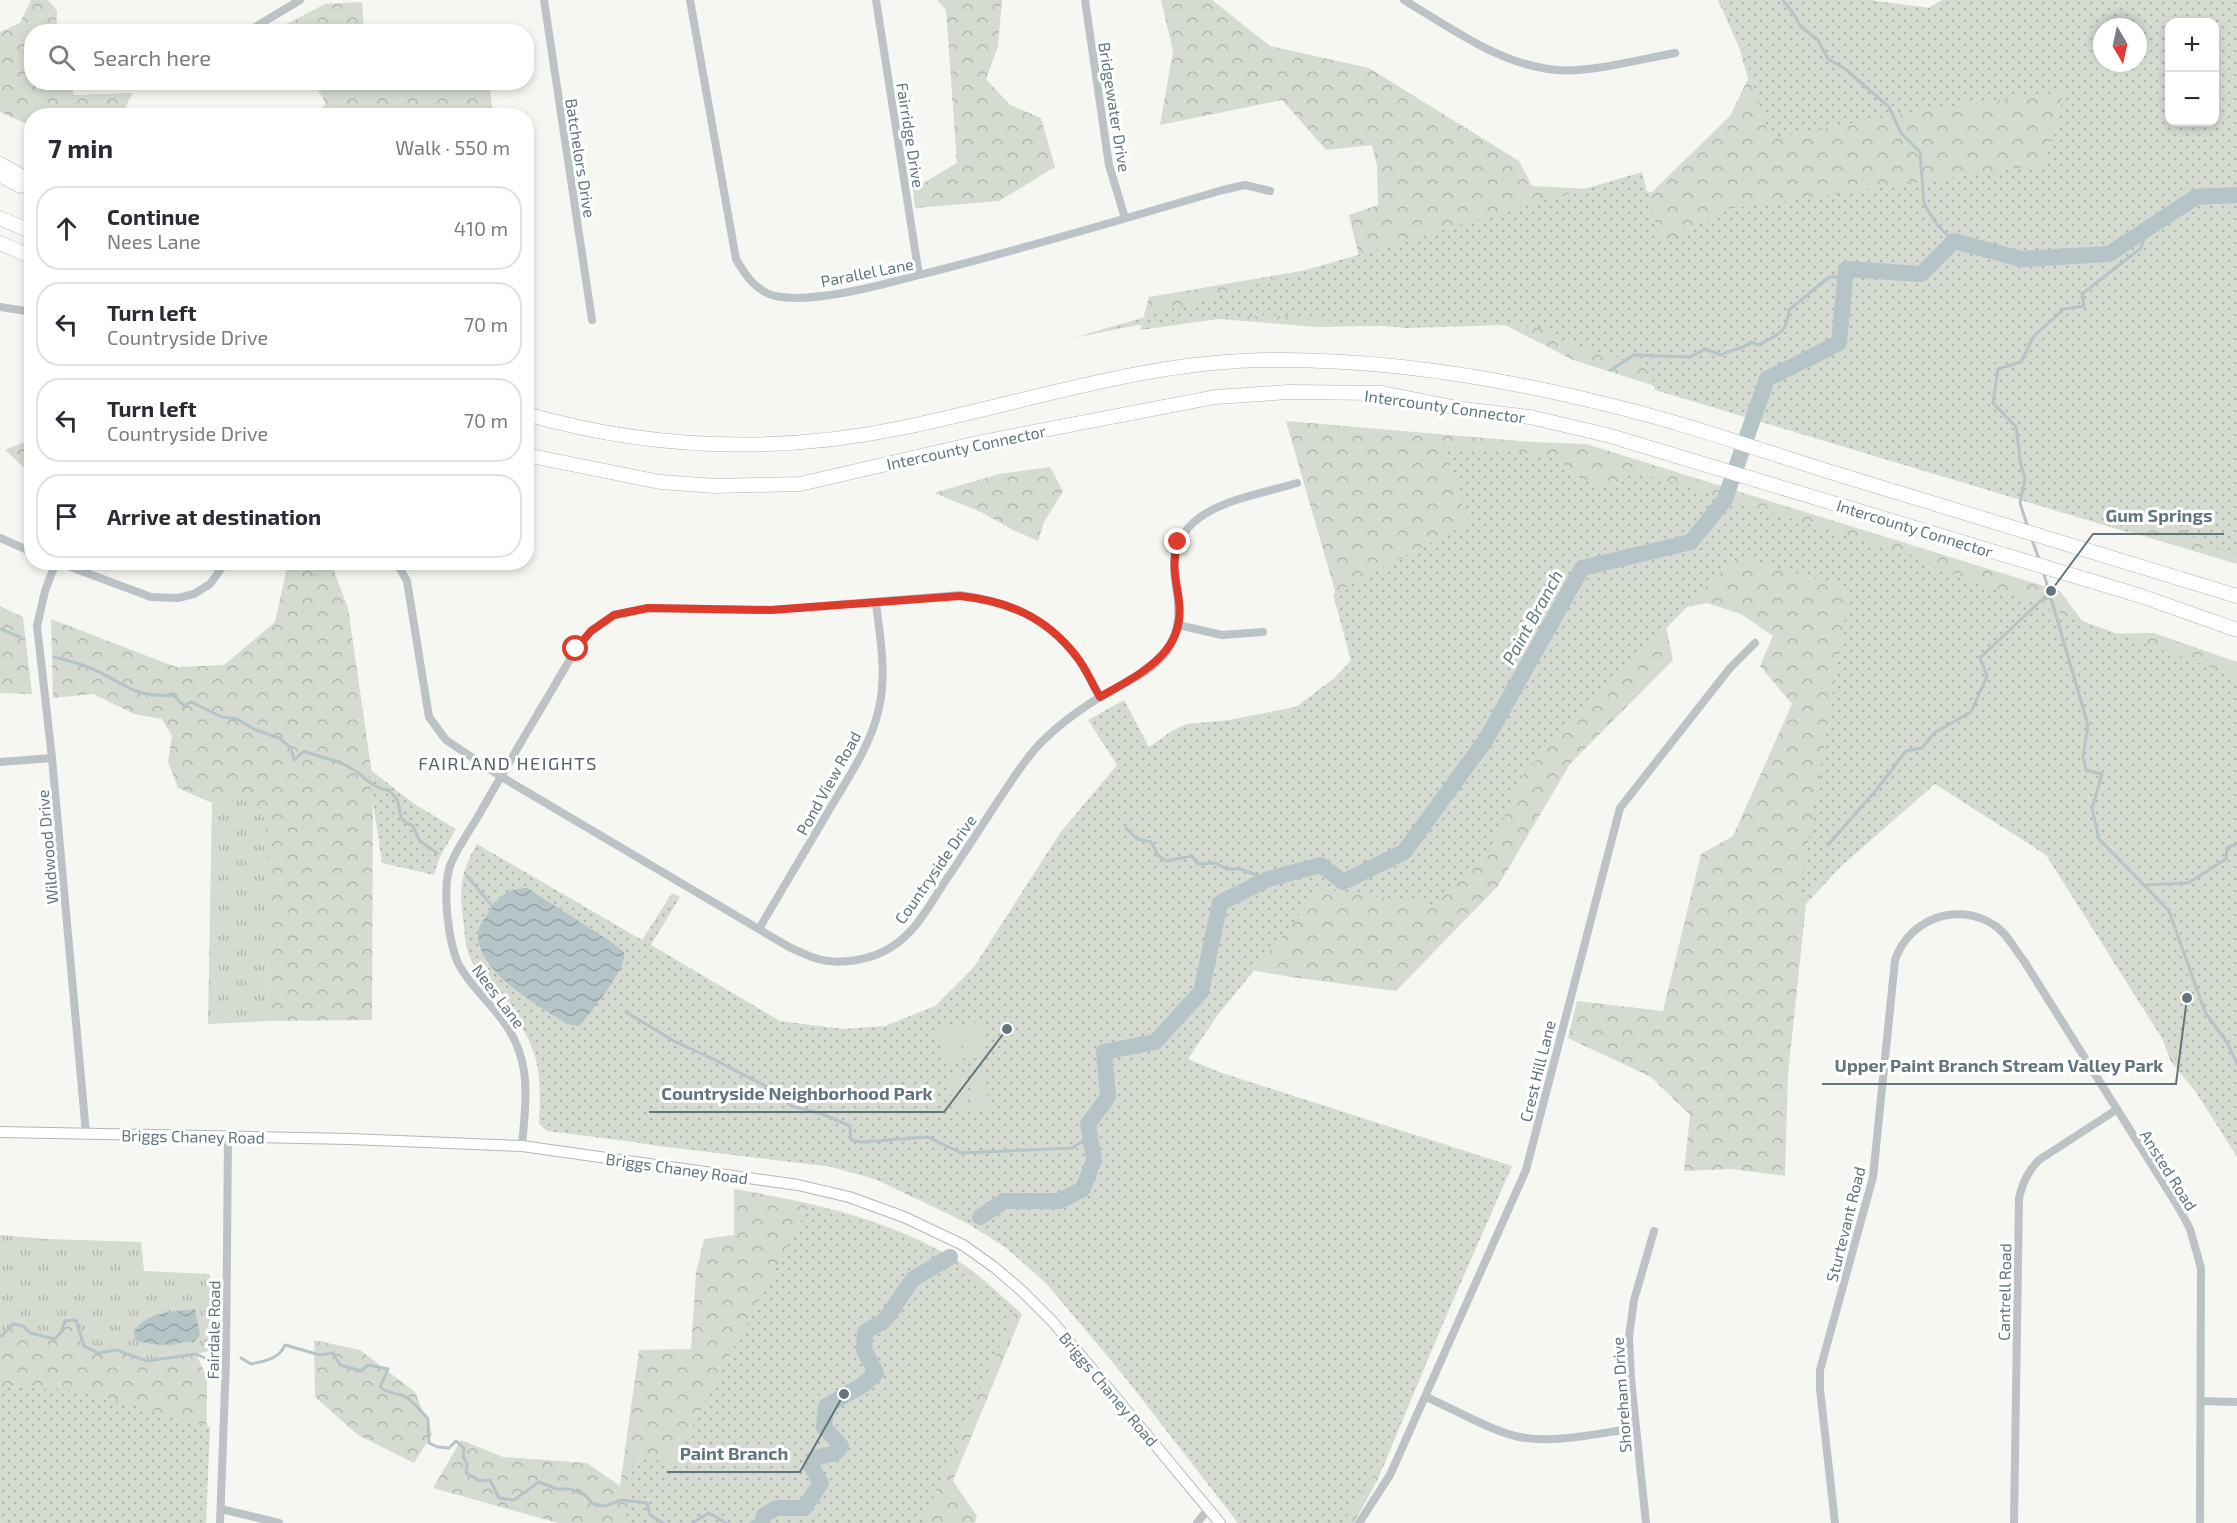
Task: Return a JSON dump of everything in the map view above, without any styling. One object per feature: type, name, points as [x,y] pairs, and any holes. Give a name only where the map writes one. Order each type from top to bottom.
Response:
[{"type":"highway","points":[[0,164],[24,178]]},
{"type":"highway","points":[[0,175],[24,186]]},
{"type":"highway","points":[[0,218],[24,228]]},
{"type":"highway","points":[[0,243],[24,254]]},
{"type":"highway","name":"Intercounty Connector","points":[[534,416],[616,435],[657,441],[736,445],[821,441],[900,428],[1128,375],[1204,364],[1275,360],[1414,367],[1461,373],[1615,406],[2237,596]]},
{"type":"highway","name":"Intercounty Connector","points":[[534,456],[660,482],[715,486],[800,484],[982,442],[1215,397],[1289,392],[1382,393],[1462,409],[1530,417],[1607,435],[2141,596],[2237,630]]},
{"type":"main road","name":"Briggs Chaney Road","points":[[0,1132],[350,1139],[522,1146],[798,1185],[849,1197],[904,1217],[963,1245],[994,1267],[1025,1294],[1053,1322],[1220,1523]]},
{"type":"street","points":[[260,24],[300,0]]},
{"type":"street","name":"Batchelors Drive","points":[[544,0],[592,320]]},
{"type":"street","name":"Parallel Lane","points":[[690,0],[736,260],[745,276],[754,285],[773,295],[800,298],[876,286],[959,266],[1245,185],[1270,192]]},
{"type":"street","name":"Fairridge Drive","points":[[876,0],[919,275]]},
{"type":"street","name":"Bridgewater Drive","points":[[1085,0],[1109,165],[1125,218]]},
{"type":"street","points":[[1404,0],[1512,60],[1556,70],[1578,70],[1675,53]]},
{"type":"street","points":[[0,307],[24,311]]},
{"type":"street","name":"Countryside Drive","points":[[401,570],[407,581],[429,717],[446,740],[501,776],[789,947],[817,959],[843,961],[869,958],[893,947],[916,926],[1014,777],[1036,748],[1066,719],[1146,670],[1166,653],[1178,626],[1179,604],[1173,570],[1174,553],[1178,542],[1188,528],[1201,516],[1215,508],[1297,483]]},
{"type":"street","points":[[0,538],[24,548]]},
{"type":"street","name":"Wildwood Drive","points":[[54,570],[45,591],[37,626],[52,758],[86,1133]]},
{"type":"street","points":[[78,570],[151,597],[178,598],[194,594],[210,584],[220,570]]},
{"type":"street","name":"Nees Lane","points":[[522,1146],[527,1084],[519,1050],[501,1018],[469,980],[459,964],[452,948],[446,888],[450,867],[501,776],[576,649],[591,631],[614,615],[648,608],[771,610],[960,596],[986,598],[1013,607],[1042,623],[1062,640],[1078,658],[1100,697]]},
{"type":"street","name":"Pond View Road","points":[[759,929],[852,771],[871,734],[879,707],[883,680],[876,603]]},
{"type":"street","points":[[1178,626],[1222,635],[1241,636],[1263,632]]},
{"type":"street","name":"Crest Hill Lane","points":[[1359,1523],[1390,1476],[1526,1170],[1620,808],[1730,668],[1755,643]]},
{"type":"street","points":[[0,762],[52,758]]},
{"type":"street","name":"Ansted Road","points":[[1941,915],[1967,914],[1982,918],[1997,926],[2024,961],[2190,1229],[2202,1280],[2200,1523]]},
{"type":"street","name":"Sturtevant Road","points":[[1835,1523],[1820,1389],[1820,1370],[1873,1177],[1895,960],[1899,947],[1910,933],[1923,923],[1941,915]]},
{"type":"street","name":"Cantrell Road","points":[[2014,1523],[2019,1198],[2023,1181],[2039,1160],[2116,1110]]},
{"type":"street","name":"Fairdale Road","points":[[220,1523],[226,1361],[228,1137]]},
{"type":"street","name":"Shoreham Drive","points":[[1646,1523],[1629,1337],[1634,1300],[1654,1231]]},
{"type":"street","points":[[1426,1397],[1500,1431],[1530,1439],[1558,1438],[1636,1428]]},
{"type":"street","points":[[2201,1401],[2237,1402]]},
{"type":"street","points":[[1197,1523],[1209,1508]]},
{"type":"street","points":[[221,1509],[279,1523]]},
{"type":"green space","points":[[31,0],[48,0],[57,11],[56,24],[24,24],[24,90],[72,90],[74,95],[133,93],[125,108],[24,108],[24,123],[0,112],[0,32],[20,23]]},
{"type":"green space","points":[[937,0],[1002,0],[998,46],[986,79],[1010,105],[1041,118],[1055,167],[999,201],[915,208],[913,189],[957,163],[946,10]]},
{"type":"green space","points":[[1161,0],[1212,0],[1270,46],[1369,68],[1519,161],[1532,186],[1652,192],[1730,116],[1748,79],[1739,47],[1718,0],[1871,0],[1925,10],[1942,0],[2237,0],[2237,564],[1879,457],[1573,360],[1474,309],[1429,325],[1317,327],[1219,319],[1140,330],[1149,297],[1360,261],[1349,215],[1378,205],[1377,166],[1372,145],[1326,150],[1282,100],[1160,125],[1173,51]]},
{"type":"green space","points":[[1721,0],[1869,0],[1930,8],[1946,0],[2237,0],[2237,555],[2205,544],[2164,515],[2148,514],[2138,520],[2127,532],[1655,390],[1651,375],[1641,364],[1558,340],[1544,329],[1507,325],[1405,328],[1269,315],[1132,326],[1073,338],[1642,172],[1661,244],[1727,209],[2042,165],[2058,126],[2063,92],[1915,111],[1770,139],[1742,46]]},
{"type":"green space","points":[[362,2],[364,24],[287,24],[325,4]]},
{"type":"green space","points":[[318,90],[490,90],[492,108],[322,108],[326,104]]},
{"type":"green space","points":[[1286,421],[1533,442],[1586,444],[2060,591],[2092,634],[2154,633],[2237,662],[2237,1141],[2171,1062],[2094,856],[1937,763],[1806,904],[1788,1074],[1785,1176],[1731,1169],[1684,1171],[1690,1115],[1651,1077],[1568,1038],[1577,1001],[1663,1011],[1701,854],[1733,836],[1792,704],[1760,666],[1773,636],[1741,614],[1707,603],[1663,612],[1673,660],[1570,764],[1498,886],[1396,991],[1222,965],[1180,1076],[1506,1173],[1378,1479],[1354,1523],[1261,1523],[1237,1510],[1015,1246],[854,1169],[658,1146],[549,1128],[865,1108],[1183,729],[1310,704],[1354,657]]},
{"type":"green space","points":[[24,442],[24,468],[5,450]]},
{"type":"green space","points":[[1444,447],[1516,451],[1555,458],[1592,484],[1614,484],[1633,471],[1915,556],[1920,562],[2237,677],[2237,1157],[2046,855],[1935,784],[1798,904],[1850,589],[1737,556],[1524,773],[1488,853],[1433,904],[1320,889],[1217,1016],[1188,1059],[1219,1072],[1512,1166],[1387,1451],[1344,1523],[1238,1523],[1120,1371],[1047,1284],[1005,1247],[946,1210],[895,1185],[832,1167],[547,1131],[539,1124],[540,1093],[537,1063],[530,1043],[517,1021],[472,962],[465,940],[461,903],[462,884],[467,865],[477,844],[642,940],[672,893],[680,897],[651,945],[780,1021],[843,1029],[885,1026],[935,1006],[974,967],[1060,833],[1117,765],[1088,720],[1124,700],[1149,747],[1186,724],[1285,715],[1352,665],[1333,594],[1469,523]]},
{"type":"green space","points":[[1050,467],[1063,491],[1044,522],[1038,541],[981,512],[934,493],[999,474]]},
{"type":"green space","points":[[286,570],[334,570],[348,608],[373,781],[372,1020],[269,1021],[266,820],[249,799],[212,803],[178,788],[168,762],[172,736],[162,719],[134,714],[93,694],[53,698],[51,619],[176,667],[224,665],[275,622]]},
{"type":"green space","points":[[0,606],[23,617],[32,694],[0,693]]},
{"type":"green space","points":[[368,768],[413,803],[456,829],[440,857],[434,875],[382,863]]},
{"type":"green space","points":[[249,798],[267,820],[269,1021],[208,1024],[212,803]]},
{"type":"green space","points":[[981,1022],[986,1057],[965,1060],[960,1025]]},
{"type":"green space","points":[[958,1025],[963,1061],[943,1064],[937,1028]]},
{"type":"green space","points":[[985,1074],[988,1108],[973,1109],[970,1076]]},
{"type":"green space","points":[[965,1076],[967,1109],[952,1111],[949,1077]]},
{"type":"green space","points":[[734,1189],[821,1206],[878,1223],[905,1234],[932,1246],[967,1267],[1022,1314],[953,1481],[977,1516],[975,1523],[558,1523],[433,1488],[461,1440],[503,1457],[587,1463],[620,1486],[639,1350],[691,1349],[696,1273],[704,1239],[734,1235]]},
{"type":"green space","points":[[809,1206],[866,1221],[920,1244],[970,1274],[1015,1311],[922,1523],[625,1523],[634,1457],[673,1463]]},
{"type":"green space","points":[[0,1235],[141,1242],[144,1271],[210,1274],[210,1351],[147,1361],[116,1350],[98,1353],[84,1346],[76,1321],[65,1321],[61,1332],[55,1339],[47,1336],[0,1335]]},
{"type":"green space","points":[[76,1320],[84,1346],[98,1353],[116,1350],[147,1361],[196,1354],[207,1377],[206,1523],[0,1523],[0,1334],[13,1324],[23,1326],[34,1334],[55,1338],[61,1332],[65,1321]]},
{"type":"green space","points":[[314,1340],[360,1350],[415,1392],[432,1434],[414,1463],[358,1435],[315,1397]]},
{"type":"green space","points":[[0,1387],[78,1390],[210,1427],[206,1523],[0,1523]]},
{"type":"water","points":[[527,888],[624,952],[621,968],[615,978],[593,1009],[577,1026],[567,1024],[512,987],[488,962],[481,949],[479,929],[495,903],[507,892]]},
{"type":"water","points":[[195,1309],[200,1335],[194,1342],[158,1344],[135,1340],[134,1331],[146,1320],[170,1312]]},
{"type":"waterway","points":[[1783,0],[1801,27],[1818,40],[1828,59],[1844,68],[1889,107],[1901,133],[1920,152],[1924,204],[1938,226],[1954,241]]},
{"type":"waterway","name":"Paint Branch","points":[[980,1217],[1004,1201],[1059,1201],[1083,1189],[1094,1160],[1088,1124],[1108,1097],[1104,1052],[1155,1042],[1201,992],[1220,903],[1268,879],[1321,865],[1343,882],[1404,852],[1485,741],[1582,568],[1691,542],[1725,499],[1767,379],[1839,343],[1846,269],[1921,274],[1954,241],[2021,259],[2109,254],[2196,197],[2237,195]]},
{"type":"waterway","points":[[2028,528],[2020,503],[2025,478],[2021,466],[2016,427],[1993,403],[1998,369],[2021,362],[2034,336],[2064,309],[2084,306],[2082,294],[2141,248],[2147,229]]},
{"type":"waterway","points":[[1611,370],[1634,355],[1690,357],[1705,349],[1721,355],[1744,347],[1751,342],[1759,345],[1781,332],[1786,324],[1789,310],[1829,277],[1845,277]]},
{"type":"waterway","points":[[2031,537],[2040,562]]},
{"type":"waterway","points":[[2043,571],[2088,725],[2083,757],[2086,770],[2102,774],[2092,808],[2099,839],[2169,911],[2205,1012],[2228,1044],[2237,1064]]},
{"type":"waterway","points":[[1828,845],[1877,789],[1906,751],[1922,748],[1934,733],[1971,712],[1987,676],[1980,658],[2051,591]]},
{"type":"waterway","points":[[0,629],[20,637]]},
{"type":"waterway","points":[[54,657],[86,666],[128,688],[147,694],[173,695],[184,706],[191,702],[222,717],[237,719],[256,730],[279,738],[291,748],[294,760],[304,751],[354,770],[373,784],[389,790],[397,800],[402,819],[413,826],[420,841],[437,853]]},
{"type":"waterway","points":[[1126,828],[1137,839],[1151,842],[1158,855],[1166,861],[1192,856],[1198,864],[1216,863],[1226,869],[1240,869],[1268,879]]},
{"type":"waterway","points":[[2145,885],[2188,883],[2226,859],[2227,848],[2237,844]]},
{"type":"waterway","points":[[467,876],[492,906]]},
{"type":"waterway","points":[[626,1012],[674,1041],[777,1092],[791,1106],[822,1114],[850,1126],[851,1140],[862,1142],[928,1137],[961,1153],[1072,1148],[1090,1136]]},
{"type":"waterway","name":"Paint Branch","points":[[762,1523],[764,1515],[777,1508],[804,1508],[821,1483],[811,1466],[815,1458],[835,1453],[841,1446],[824,1427],[826,1406],[863,1385],[876,1373],[864,1350],[865,1332],[885,1320],[913,1279],[950,1257]]},
{"type":"waterway","points":[[0,1335],[2,1336],[13,1324],[23,1326],[30,1333],[55,1339],[61,1332],[65,1321],[76,1320],[84,1346],[98,1353],[116,1350],[147,1361],[196,1354],[209,1360]]},
{"type":"waterway","points":[[241,1358],[251,1364],[266,1360],[279,1353],[285,1345],[320,1355],[333,1353],[340,1365],[361,1371],[368,1365],[388,1369],[380,1387],[407,1398],[421,1411],[428,1419],[429,1443],[449,1448],[456,1441],[464,1448],[466,1473],[480,1481],[490,1480],[499,1498],[514,1500],[539,1482],[557,1489],[570,1489],[585,1495],[593,1504],[605,1506],[622,1500],[647,1503],[650,1515],[663,1523]]},
{"type":"waterway","points":[[692,1523],[709,1513],[726,1523]]},
{"type":"waterway","points":[[751,1523],[764,1515]]},
{"type":"place","name":"Gum Springs","points":[[2051,591]]},
{"type":"place","name":"Upper Paint Branch Stream Valley Park","points":[[2187,998]]},
{"type":"place","name":"Countryside Neighborhood Park","points":[[1007,1029]]},
{"type":"place","name":"Paint Branch","points":[[844,1394]]},
{"type":"district","name":"FAIRLAND HEIGHTS","points":[[508,763]]},
{"type":"route","points":[[576,649],[591,631],[614,615],[648,608],[771,610],[960,596],[986,598],[1013,607],[1042,623],[1062,640],[1078,658],[1100,697],[1146,670],[1166,653],[1178,626],[1179,604],[1173,570],[1174,553],[1178,542]]}]
